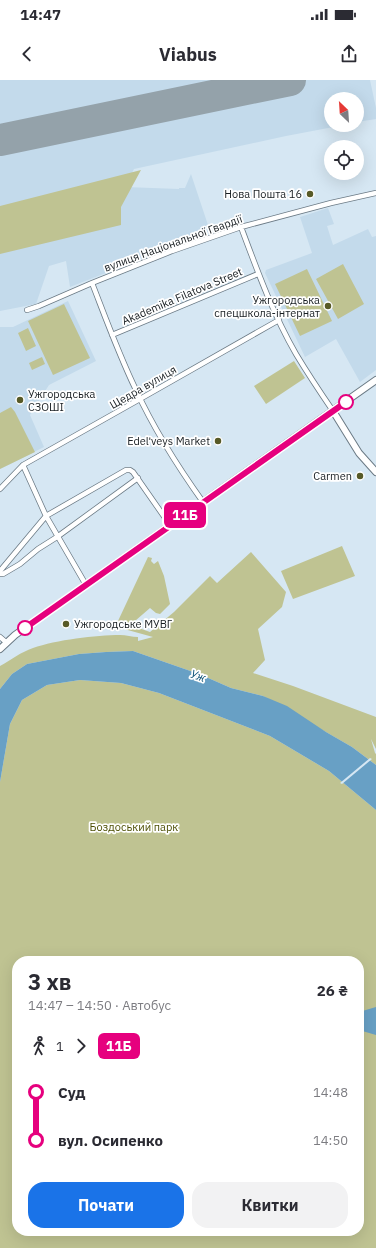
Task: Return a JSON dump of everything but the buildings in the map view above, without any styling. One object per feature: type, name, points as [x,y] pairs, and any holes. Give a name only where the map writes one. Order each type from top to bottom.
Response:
[{"type":"street","name":"вулиця Національної Гвардії","points":[[27,310],[172,251],[241,227],[331,203],[376,193]]},
{"type":"street","points":[[241,227],[258,274],[296,353],[359,453],[376,472]]},
{"type":"street","name":"Akademika Filatova Street","points":[[112,335],[258,274]]},
{"type":"street","points":[[92,283],[120,356],[140,399],[170,454],[203,502]]},
{"type":"street","name":"Щедра вулиця","points":[[0,489],[23,465],[279,320]]},
{"type":"street","points":[[0,650],[15,635],[376,380]]},
{"type":"street","points":[[23,465],[57,537],[86,585]]},
{"type":"street","points":[[0,571],[46,516],[126,470],[133,472],[138,478],[170,525]]},
{"type":"street","points":[[0,574],[12,570],[38,549],[57,537],[138,478]]},
{"type":"street","points":[[0,637],[7,643]]},
{"type":"shaded area","points":[[0,80],[370,80],[376,108],[376,119],[364,121],[364,92],[324,92],[324,129],[134,169],[125,187],[185,188],[191,174],[210,231],[173,241],[172,247],[70,287],[66,261],[49,266],[36,304],[0,311]]},
{"type":"shaded area","name":"Ужгородська спецшкола-інтернат","points":[[328,208],[334,224],[327,226],[333,245],[368,229],[372,237],[376,236],[376,370],[360,382],[336,339],[305,357],[265,273],[266,270],[312,253],[300,217]]},
{"type":"shaded area","name":"Ужгородська СЗОШІ","points":[[68,301],[96,361],[49,385],[30,415],[44,447],[0,469],[0,327],[13,327]]},
{"type":"green space","points":[[141,170],[121,207],[121,225],[0,254],[0,206]]},
{"type":"green space","points":[[343,264],[364,304],[338,319],[316,279]]},
{"type":"green space","points":[[307,269],[332,321],[300,336],[275,284]]},
{"type":"green space","points":[[64,304],[90,358],[53,375],[28,321]]},
{"type":"green space","points":[[28,328],[36,346],[26,351],[18,333]]},
{"type":"green space","points":[[42,357],[45,364],[32,370],[29,363]]},
{"type":"green space","points":[[294,361],[305,378],[266,404],[254,386]]},
{"type":"green space","points":[[11,407],[35,452],[0,469],[0,413]]},
{"type":"green space","points":[[342,546],[355,576],[293,599],[281,571]]},
{"type":"green space","points":[[251,552],[286,592],[282,607],[258,629],[265,660],[253,673],[293,686],[376,717],[376,749],[371,739],[376,754],[376,765],[352,747],[263,696],[231,688],[199,674],[133,651],[79,654],[27,664],[12,674],[0,689],[0,666],[33,648],[76,638],[120,635],[138,637],[138,641],[153,637],[124,629],[110,630],[110,627],[118,621],[148,557],[152,558],[151,561],[154,564],[158,561],[164,576],[170,604],[160,614],[156,613],[150,608],[135,621],[133,626],[150,632],[174,612],[210,576],[217,583]]},
{"type":"green space","name":"Боздоський парк","points":[[80,680],[121,683],[159,693],[270,736],[329,771],[376,810],[376,1248],[0,1248],[0,782],[10,724],[22,700],[47,685]]},
{"type":"water","name":"Уж","points":[[133,651],[199,674],[231,688],[263,696],[287,706],[352,747],[376,765],[376,810],[329,771],[270,736],[159,693],[121,683],[80,680],[47,685],[22,700],[10,724],[0,782],[0,689],[12,674],[27,664],[79,654]]},
{"type":"water","points":[[376,1007],[376,1035],[364,1031],[364,1011]]},
{"type":"pier","points":[[370,758],[372,759],[342,784],[340,783]]},
{"type":"runway","points":[[0,140],[290,80]]},
{"type":"bus line","name":"11Б","points":[[25,628],[346,402]]},
{"type":"place","name":"Нова Пошта 16","points":[[310,194]]},
{"type":"place","name":"Ужгородська спецшкола-інтернат","points":[[328,306]]},
{"type":"place","name":"Ужгородська СЗОШІ","points":[[20,400]]},
{"type":"place","name":"Edelʹveys Market","points":[[218,441]]},
{"type":"place","name":"Carmen","points":[[360,476]]},
{"type":"place","name":"Ужгородське МУВГ","points":[[66,624]]}]
